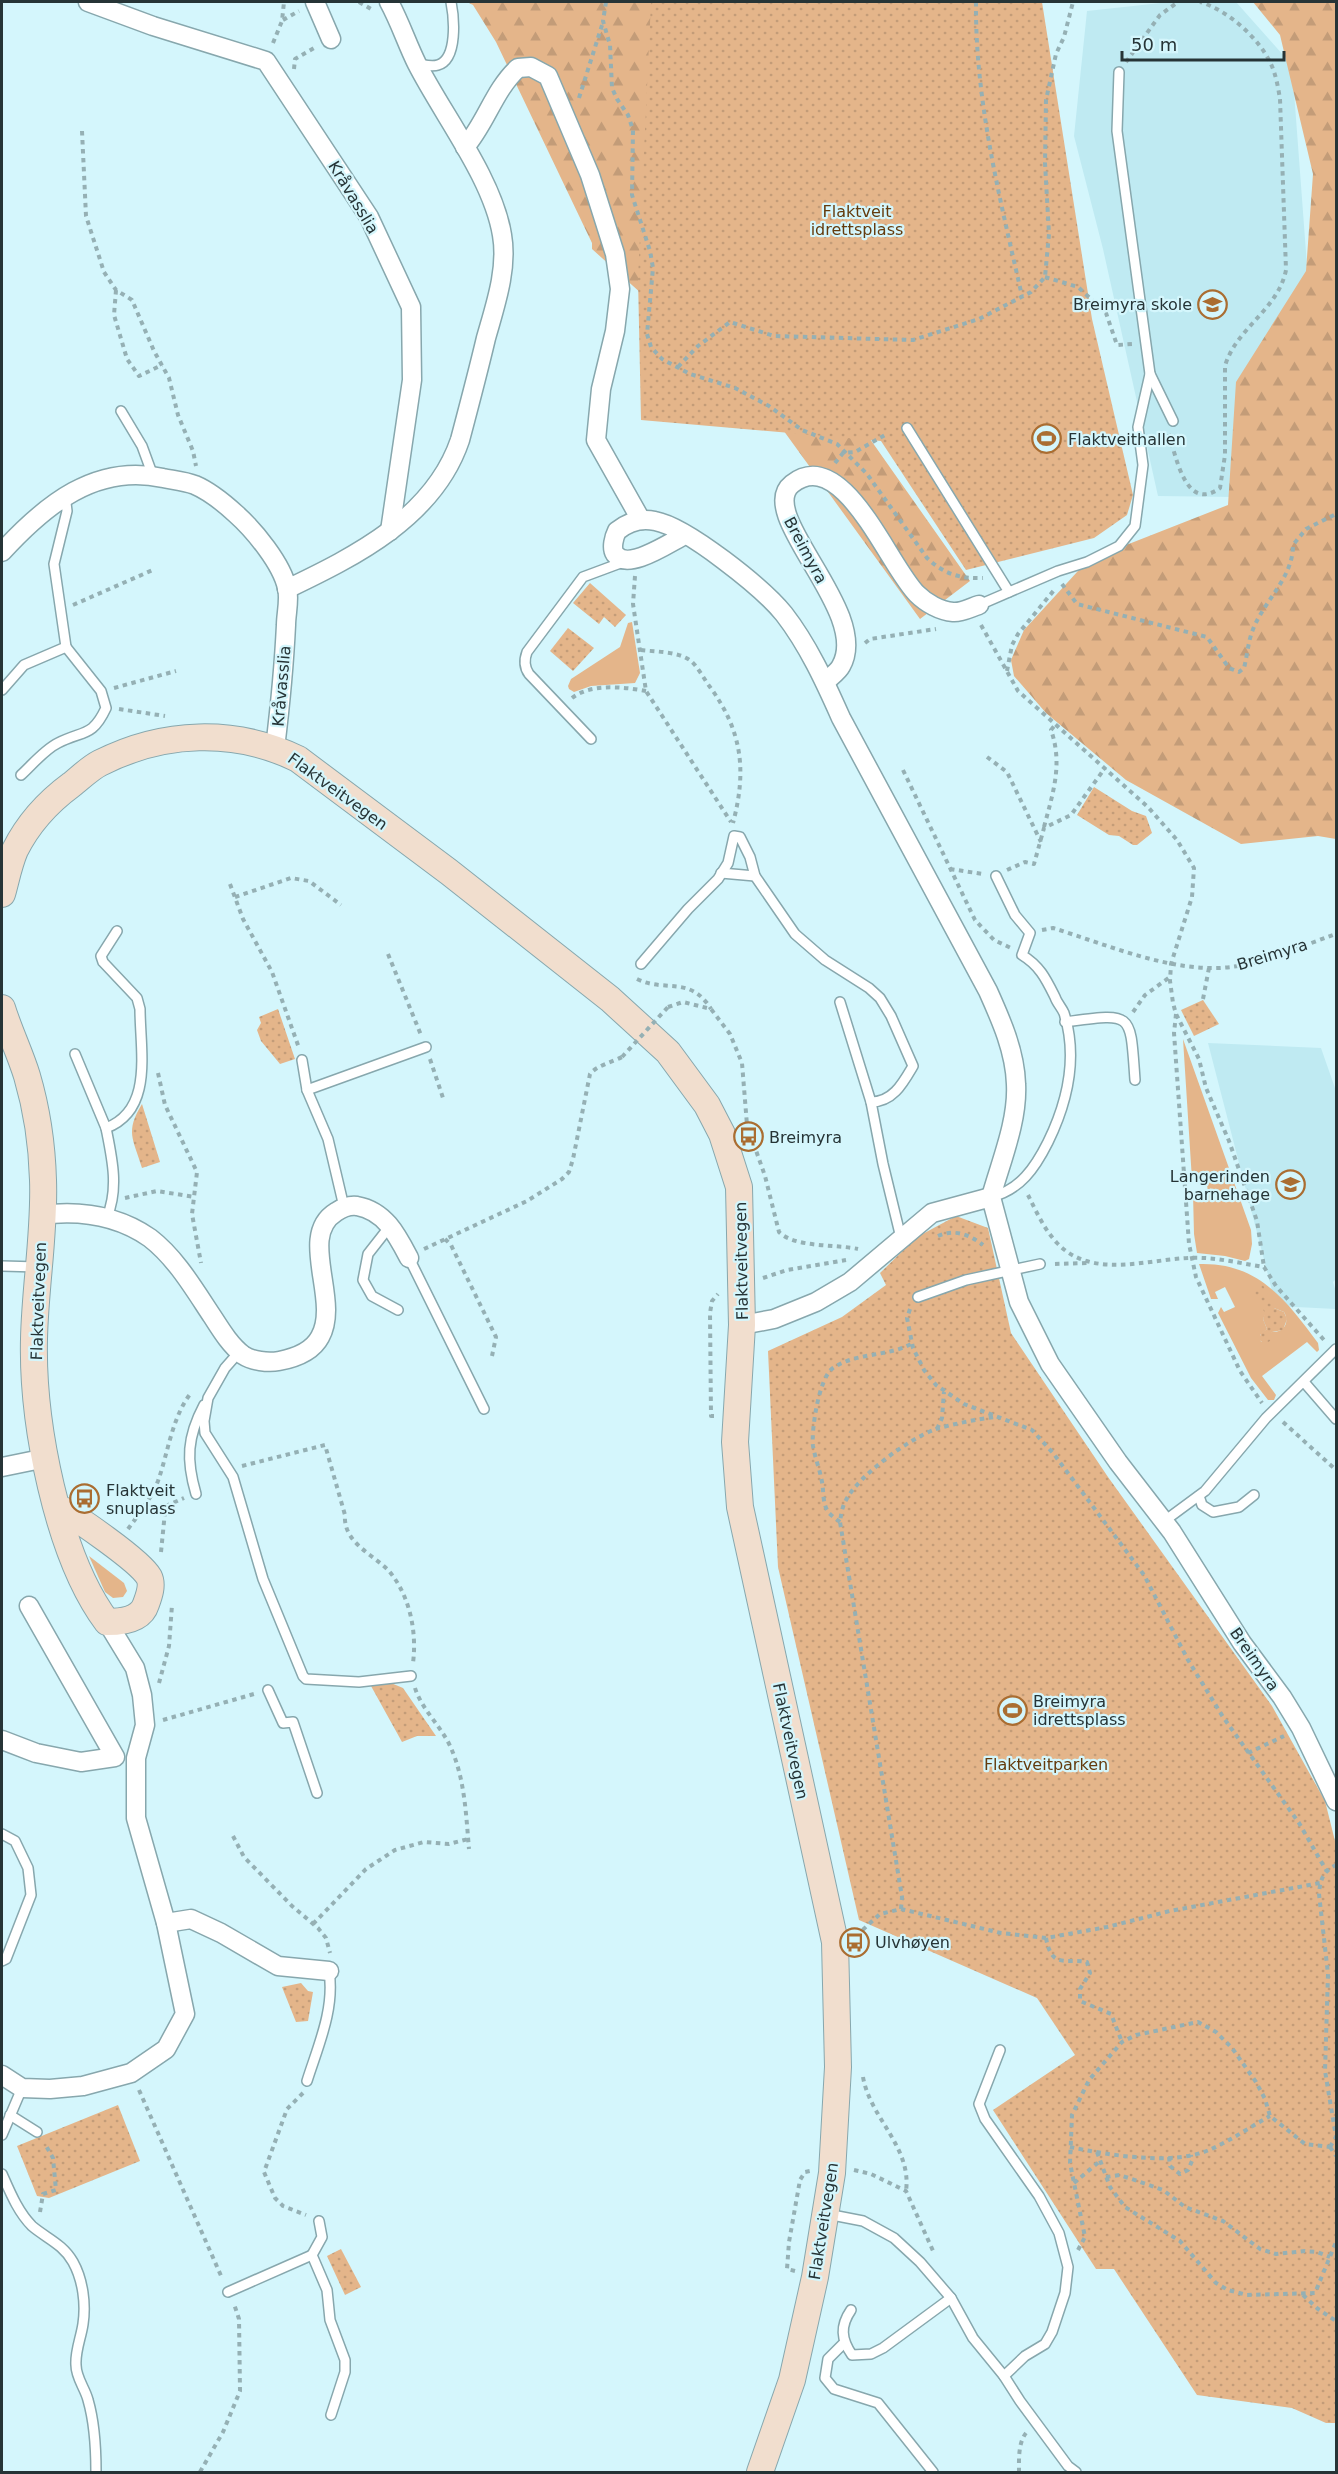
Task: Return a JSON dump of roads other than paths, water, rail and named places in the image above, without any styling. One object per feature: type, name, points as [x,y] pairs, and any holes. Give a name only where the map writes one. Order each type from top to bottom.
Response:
[{"type":"main road","name":"Flaktveitvegen","points":[[2,894],[15,851],[31,826],[51,800],[99,764],[143,746],[174,739],[221,738],[249,741],[275,748],[298,759],[449,872],[610,999],[668,1052],[707,1105],[722,1134],[739,1187],[742,1325],[735,1442],[740,1507],[835,1942],[838,2067],[832,2173],[815,2277],[792,2380],[760,2472]]},
{"type":"main road","name":"Flaktveitvegen","points":[[2,1008],[27,1076],[38,1122],[43,1181],[34,1342],[40,1427],[57,1507],[78,1571],[92,1602],[107,1622]]},
{"type":"main road","points":[[57,1507],[73,1515],[138,1565],[150,1578],[150,1591],[145,1609],[134,1618],[123,1622],[107,1622]]},
{"type":"street","name":"Kråvasslia","points":[[88,2],[153,26],[266,61],[369,217],[411,307],[412,380],[390,531]]},
{"type":"street","points":[[315,2],[324,41]]},
{"type":"street","points":[[287,589],[337,565],[390,531],[439,485],[453,461],[498,293],[503,264],[502,236],[492,202],[465,147],[416,63],[403,27],[389,2]]},
{"type":"street","points":[[465,147],[478,132],[505,80],[518,68],[531,67],[548,76],[590,175],[615,254],[620,289],[615,331],[601,389],[596,440],[641,520],[625,525],[615,536],[613,548],[616,555],[631,561],[685,535]]},
{"type":"street","name":"Kråvasslia","points":[[2,552],[28,523],[65,495],[90,482],[120,475],[153,476],[194,485],[223,503],[245,522],[269,552],[287,589],[284,672],[275,748]]},
{"type":"street","name":"Breimyra","points":[[825,682],[841,666],[847,646],[845,624],[823,579],[786,514],[784,499],[789,486],[802,477],[817,475],[832,480],[859,509],[901,575],[918,595],[935,607],[954,612],[975,606]]},
{"type":"street","name":"Breimyra","points":[[641,520],[663,523],[685,535],[705,546],[754,582],[795,632],[825,682],[841,718],[988,991],[1005,1030],[1015,1070],[1016,1100],[991,1197],[1002,1272],[1059,1379],[1172,1532],[1242,1643],[1282,1697],[1301,1728],[1336,1801]]},
{"type":"street","points":[[742,1325],[774,1319],[816,1302],[850,1282],[932,1212],[991,1197]]},
{"type":"street","points":[[41,1215],[85,1214],[110,1210],[151,1239],[182,1271],[225,1336],[244,1355],[262,1362],[276,1362],[296,1357],[311,1347],[320,1337],[327,1313],[318,1245],[322,1227],[330,1215],[344,1207],[354,1205],[372,1210],[390,1226],[409,1258]]},
{"type":"street","points":[[2,1467],[46,1458]]},
{"type":"street","points":[[28,1606],[115,1757]]},
{"type":"street","name":"Flaktveitvegen","points":[[22,2088],[50,2089],[83,2086],[131,2073],[166,2049],[185,2014],[166,1923],[136,1818],[136,1758],[145,1725],[142,1695],[135,1668],[107,1622]]},
{"type":"street","points":[[2,1740],[36,1754],[81,1762],[115,1757],[136,1758]]},
{"type":"street","points":[[166,1923],[191,1919],[221,1933],[278,1966],[329,1971]]},
{"type":"street","points":[[2,2075],[22,2088]]},
{"type":"lane","points":[[416,63],[435,67],[444,61],[450,50],[453,36],[451,2]]},
{"type":"lane","points":[[1119,72],[1118,131],[1150,374],[1173,421]]},
{"type":"lane","points":[[975,606],[1058,571],[1088,562],[1119,546],[1135,526],[1143,465],[1138,427],[1150,374]]},
{"type":"lane","points":[[121,411],[142,446],[153,476]]},
{"type":"lane","points":[[907,428],[1009,592]]},
{"type":"lane","points":[[21,774],[56,744],[93,730],[106,708],[101,691],[66,647],[54,564],[67,512],[65,495]]},
{"type":"lane","points":[[591,739],[526,669],[527,652],[583,577],[631,561]]},
{"type":"lane","points":[[2,690],[24,665],[66,647]]},
{"type":"lane","points":[[641,964],[721,873],[728,862],[734,836],[740,837],[750,857],[755,876],[795,934],[825,960],[869,988],[880,998],[891,1016],[913,1066],[899,1089],[881,1102],[871,1102]]},
{"type":"lane","points":[[721,873],[755,876]]},
{"type":"lane","points":[[991,1197],[1006,1194],[1035,1168],[1062,1115],[1070,1074],[1064,1013],[1040,968],[1022,955],[1030,933],[1016,915],[996,876]]},
{"type":"lane","points":[[106,1128],[123,1119],[134,1105],[141,1090],[140,1009],[137,998],[103,962],[101,956],[117,931]]},
{"type":"lane","points":[[840,1002],[871,1102],[897,1243]]},
{"type":"lane","points":[[1065,1022],[1106,1017],[1117,1017],[1125,1021],[1132,1035],[1135,1080]]},
{"type":"lane","points":[[307,1090],[426,1047]]},
{"type":"lane","points":[[75,1054],[106,1128],[113,1161],[110,1210]]},
{"type":"lane","points":[[302,1060],[307,1090],[328,1138],[344,1207]]},
{"type":"lane","points":[[390,1226],[368,1254],[363,1280],[372,1296],[398,1310]]},
{"type":"lane","points":[[409,1258],[484,1409]]},
{"type":"lane","points":[[918,1297],[966,1280],[1040,1264]]},
{"type":"lane","points":[[2,1266],[38,1268]]},
{"type":"lane","points":[[1163,1522],[1199,1496],[1272,1413],[1336,1349]]},
{"type":"lane","points":[[196,1494],[188,1468],[188,1456],[198,1417],[225,1368],[240,1351]]},
{"type":"lane","points":[[1304,1382],[1336,1419]]},
{"type":"lane","points":[[208,1398],[204,1421],[206,1433],[211,1446],[233,1478],[267,1588],[303,1676],[306,1679],[359,1682],[411,1677]]},
{"type":"lane","points":[[1199,1496],[1202,1505],[1213,1512],[1239,1507],[1254,1495]]},
{"type":"lane","points":[[268,1690],[283,1723],[293,1722],[317,1794]]},
{"type":"lane","points":[[2,1834],[15,1841],[28,1868],[31,1895],[6,1959],[2,1961]]},
{"type":"lane","points":[[307,2081],[326,2022],[332,1988],[329,1971]]},
{"type":"lane","points":[[1000,2050],[979,2104],[985,2119],[1039,2196],[1059,2233],[1068,2266],[1065,2293],[1052,2332],[1045,2344],[1025,2356],[1004,2376]]},
{"type":"lane","points":[[2,2135],[22,2088]]},
{"type":"lane","points":[[10,2115],[37,2132]]},
{"type":"lane","points":[[2,2174],[14,2202],[30,2223],[67,2251],[74,2264],[84,2298],[83,2324],[75,2364],[76,2373],[88,2398],[96,2434],[96,2472]]},
{"type":"lane","points":[[825,2214],[863,2221],[894,2238],[920,2262],[951,2298],[973,2338],[1004,2376],[1068,2466],[1076,2472]]},
{"type":"lane","points":[[228,2292],[312,2255],[322,2237],[319,2221]]},
{"type":"lane","points":[[312,2255],[327,2290],[330,2320],[345,2360],[345,2372],[331,2415]]},
{"type":"lane","points":[[851,2310],[846,2318],[844,2343],[852,2355],[871,2354],[883,2348],[951,2298]]},
{"type":"lane","points":[[844,2343],[828,2359],[824,2369],[825,2378],[834,2389],[869,2398],[878,2403],[933,2472]]},
{"type":"place","name":"Breimyra skole","points":[[1213,304]]},
{"type":"place","name":"Flaktveithallen","points":[[1047,439]]},
{"type":"place","name":"Breimyra","points":[[748,1137]]},
{"type":"place","name":"Langerinden barnehage","points":[[1291,1185]]},
{"type":"place","name":"Flaktveit snuplass","points":[[85,1499]]},
{"type":"place","name":"Breimyra idrettsplass","points":[[1012,1710]]},
{"type":"place","name":"Ulvhøyen","points":[[854,1942]]},
{"type":"park label","name":"Flaktveit idrettsplass","points":[[857,220]]},
{"type":"park label","name":"Flaktveitparken","points":[[1046,1764]]}]
